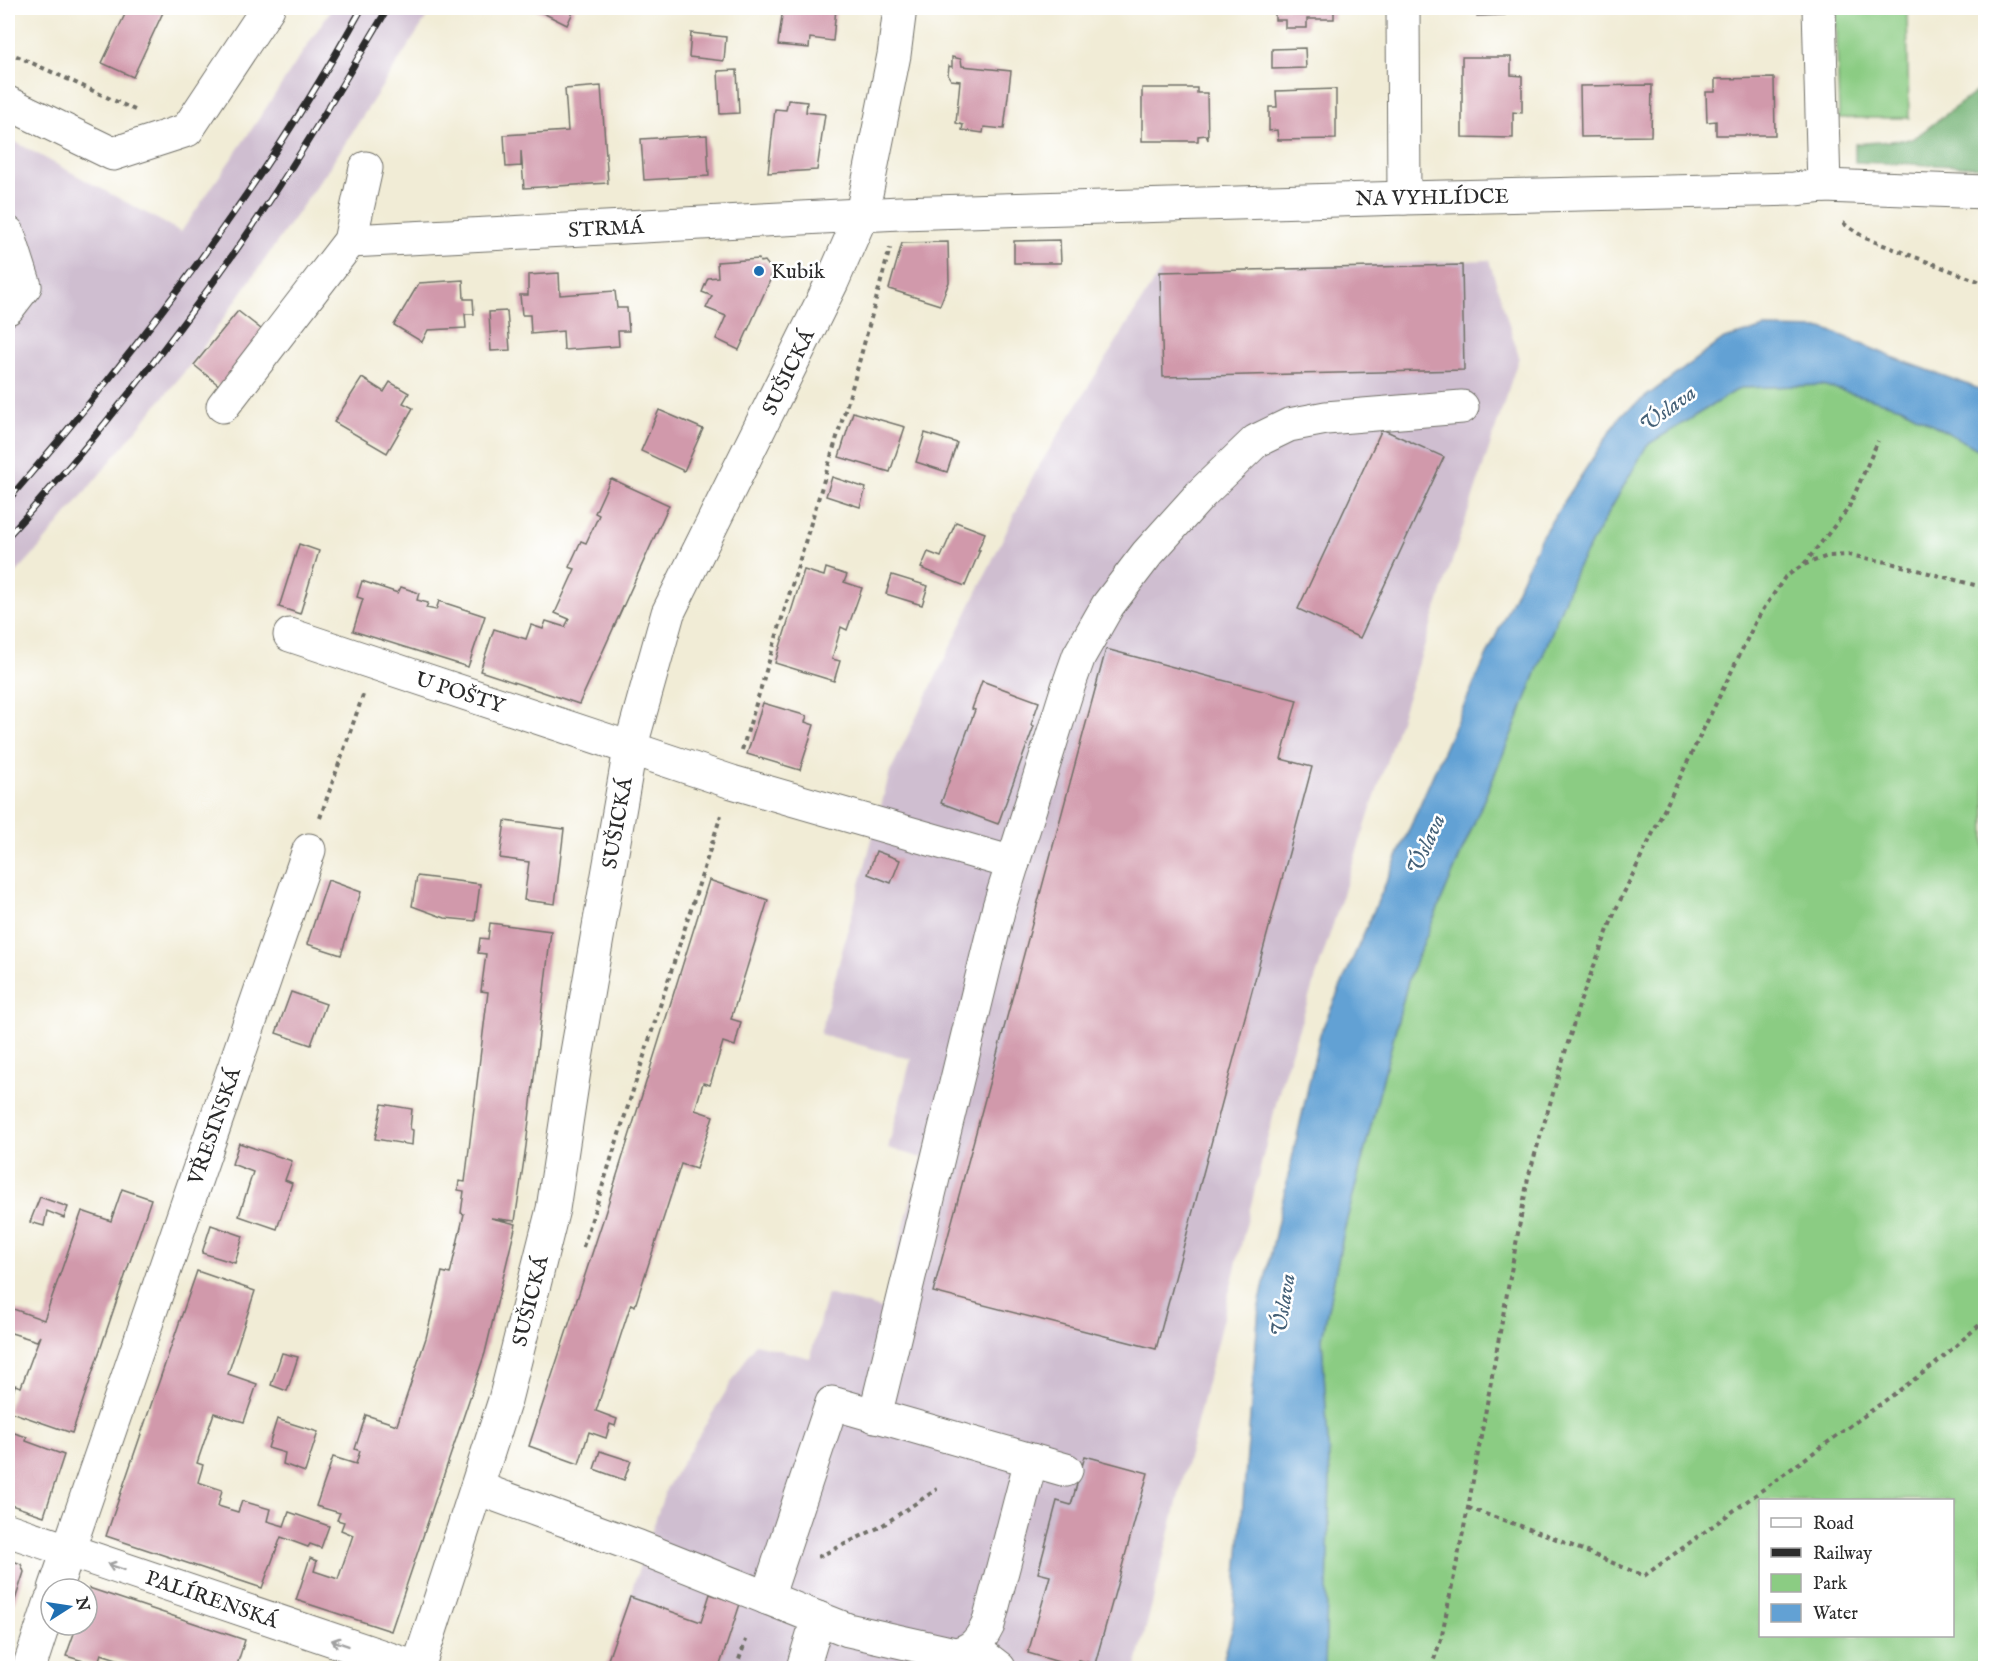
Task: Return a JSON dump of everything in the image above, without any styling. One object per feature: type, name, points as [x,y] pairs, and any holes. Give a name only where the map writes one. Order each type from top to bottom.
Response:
[{"type":"street","points":[[10,109],[113,153],[182,132],[187,130],[268,8]]},
{"type":"street","name":"SUŠICKÁ","points":[[417,1668],[505,1400],[553,1209],[575,1064],[630,749],[668,614],[832,282],[862,214],[894,54],[900,8]]},
{"type":"street","points":[[1403,8],[1404,198]]},
{"type":"street","points":[[1818,8],[1824,186]]},
{"type":"street","points":[[223,406],[350,241],[366,168]]},
{"type":"street","name":"NA VYHLÍDCE","points":[[862,214],[1794,189],[1824,186],[1986,192]]},
{"type":"street","name":"STRMÁ","points":[[350,241],[862,214]]},
{"type":"street","points":[[8,233],[25,286],[8,308]]},
{"type":"street","points":[[875,1416],[999,907],[1079,656],[1108,605],[1147,554],[1202,493],[1256,441],[1289,425],[1326,418],[1462,407]]},
{"type":"street","name":"U POŠTY","points":[[290,634],[732,782],[1013,863]]},
{"type":"street","name":"VŘESINSKÁ","points":[[59,1577],[309,850]]},
{"type":"street","points":[[767,1598],[832,1403],[1066,1470]]},
{"type":"street","points":[[477,1488],[639,1547],[848,1630],[955,1654],[973,1648],[982,1638],[988,1625],[1031,1460]]},
{"type":"street","name":"PALÍRENSKÁ","points":[[8,1530],[417,1668]]},
{"type":"street","points":[[803,1668],[818,1618]]},
{"type":"street","points":[[28,1668],[39,1636]]},
{"type":"street","points":[[973,1648],[999,1668]]},
{"type":"path","points":[[8,52],[182,132]]},
{"type":"path","points":[[581,1253],[732,782],[854,381],[900,213]]},
{"type":"path","points":[[1839,219],[1865,238],[1986,284]]},
{"type":"path","points":[[1803,564],[1848,509],[1878,441]]},
{"type":"path","points":[[1431,1668],[1442,1639],[1468,1508],[1528,1178],[1580,1002],[1616,909],[1757,619],[1785,576],[1803,564],[1828,556],[1848,555],[1887,562],[1986,588]]},
{"type":"path","points":[[309,850],[373,663]]},
{"type":"path","points":[[1468,1508],[1547,1535],[1644,1576],[1934,1365],[1986,1319]]},
{"type":"path","points":[[809,1562],[880,1527],[937,1489]]},
{"type":"path","points":[[736,1668],[746,1640]]},
{"type":"shaded area","points":[[332,8],[433,8],[329,168],[195,359],[8,582],[8,138],[181,232]]},
{"type":"shaded area","points":[[1489,260],[1519,357],[1282,1080],[1136,1668],[605,1668],[666,1489],[755,1344],[810,1358],[827,1294],[882,1309],[922,1158],[888,1148],[911,1059],[820,1034],[890,772],[1034,474],[1159,273]]},
{"type":"green space","points":[[1836,8],[1907,8],[1909,118],[1839,118]]},
{"type":"green space","points":[[1985,85],[1985,167],[1855,162],[1855,144],[1913,139]]},
{"type":"green space","points":[[1822,385],[1901,407],[1985,453],[1985,1668],[1325,1668],[1330,1479],[1322,1338],[1344,1231],[1409,977],[1520,714],[1576,570],[1647,445],[1740,388]]},
{"type":"water","name":"Úslava","points":[[1765,328],[1826,329],[1892,357],[1985,391],[1985,453],[1901,407],[1822,385],[1740,388],[1647,445],[1576,570],[1520,714],[1409,977],[1344,1231],[1322,1338],[1330,1479],[1325,1668],[1221,1668],[1233,1626],[1259,1306],[1320,1034],[1449,738],[1541,537],[1621,415],[1724,339]]},
{"type":"building","points":[[128,8],[165,8],[133,77],[102,63]]},
{"type":"building","points":[[533,8],[575,8],[567,25]]},
{"type":"building","points":[[783,8],[836,8],[833,41],[810,38],[809,48],[778,45]]},
{"type":"building","points":[[1275,8],[1334,8],[1334,19],[1307,19],[1307,28],[1285,28],[1285,20],[1275,20]]},
{"type":"building","points":[[1477,8],[1504,8],[1505,15],[1477,16]]},
{"type":"building","points":[[1704,8],[1733,8],[1733,9],[1704,11]]},
{"type":"building","points":[[691,33],[726,37],[724,61],[689,57]]},
{"type":"building","points":[[1305,48],[1306,68],[1272,69],[1272,49]]},
{"type":"building","points":[[952,57],[961,59],[962,66],[1011,71],[1004,129],[984,127],[983,133],[962,130],[963,125],[956,123],[960,81],[951,80],[948,75],[949,66],[952,67]]},
{"type":"building","points":[[1462,57],[1511,57],[1511,75],[1522,76],[1522,113],[1513,112],[1513,138],[1462,137]]},
{"type":"building","points":[[737,70],[739,113],[720,114],[718,71]]},
{"type":"building","points":[[1774,78],[1775,135],[1716,135],[1716,121],[1707,122],[1706,92],[1715,92],[1715,79]]},
{"type":"building","points":[[1652,85],[1651,136],[1581,137],[1580,86]]},
{"type":"building","points":[[601,86],[608,183],[524,188],[521,151],[521,166],[506,167],[504,135],[568,131],[565,89]]},
{"type":"building","points":[[1142,88],[1197,88],[1197,93],[1207,93],[1208,140],[1206,135],[1198,136],[1198,141],[1142,141]]},
{"type":"building","points":[[1336,89],[1336,139],[1278,140],[1277,130],[1269,131],[1269,107],[1277,107],[1276,91]]},
{"type":"building","points":[[788,100],[807,102],[806,112],[825,114],[817,170],[768,173],[775,109],[786,110]]},
{"type":"building","points":[[707,135],[709,176],[644,180],[641,139]]},
{"type":"building","points":[[1060,240],[1061,263],[1014,263],[1014,241]]},
{"type":"building","points":[[948,242],[949,282],[940,305],[889,289],[902,243]]},
{"type":"building","points":[[759,259],[760,262],[765,261],[772,270],[771,278],[739,350],[716,339],[726,316],[706,308],[712,296],[702,292],[708,278],[718,277],[717,262]]},
{"type":"building","points":[[1462,265],[1464,370],[1163,377],[1160,272]]},
{"type":"building","points":[[559,273],[560,295],[615,291],[617,308],[627,308],[629,331],[618,331],[619,346],[564,350],[563,331],[531,334],[530,315],[522,315],[520,295],[528,295],[528,275]]},
{"type":"building","points":[[463,280],[464,299],[473,299],[474,314],[465,314],[466,328],[428,330],[422,342],[394,325],[419,283]]},
{"type":"building","points":[[238,311],[266,333],[221,387],[194,365]]},
{"type":"building","points":[[507,311],[510,350],[491,351],[489,312]]},
{"type":"building","points":[[362,378],[384,392],[390,382],[409,393],[403,403],[413,408],[387,453],[334,422]]},
{"type":"building","points":[[659,410],[703,429],[684,471],[641,451]]},
{"type":"building","points":[[853,412],[905,427],[890,472],[839,457]]},
{"type":"building","points":[[1382,429],[1444,457],[1360,638],[1298,609]]},
{"type":"building","points":[[925,433],[957,443],[947,472],[916,462]]},
{"type":"building","points":[[832,477],[866,488],[860,507],[826,496]]},
{"type":"building","points":[[612,479],[669,505],[579,704],[480,671],[494,629],[526,639],[531,625],[543,629],[546,621],[565,627],[569,619],[555,613],[575,569],[569,567],[581,541],[586,543],[599,515],[595,513]]},
{"type":"building","points":[[956,522],[985,533],[965,586],[921,568],[928,552],[941,557]]},
{"type":"building","points":[[299,544],[319,551],[300,614],[279,607]]},
{"type":"building","points":[[826,568],[847,575],[844,582],[862,588],[847,630],[841,627],[832,659],[840,661],[834,681],[775,663],[804,570],[824,576]]},
{"type":"building","points":[[892,575],[928,586],[922,605],[886,594]]},
{"type":"building","points":[[362,581],[398,593],[401,587],[419,593],[417,600],[428,603],[426,608],[436,610],[439,601],[485,616],[468,667],[353,631],[363,599],[357,597]]},
{"type":"building","points":[[1106,649],[1297,700],[1281,759],[1312,767],[1156,1349],[933,1292]]},
{"type":"building","points":[[982,681],[1039,702],[1031,725],[1034,726],[998,824],[941,803],[975,710],[972,709]]},
{"type":"building","points":[[763,703],[807,716],[805,722],[814,725],[800,770],[747,754]]},
{"type":"building","points":[[505,821],[564,829],[555,904],[524,900],[529,862],[500,858]]},
{"type":"building","points":[[876,851],[900,860],[891,883],[868,874]]},
{"type":"building","points":[[417,876],[480,884],[475,921],[445,918],[412,906]]},
{"type":"building","points":[[328,880],[361,892],[341,955],[307,944]]},
{"type":"building","points":[[709,880],[768,900],[731,1019],[741,1022],[735,1046],[723,1042],[710,1085],[703,1083],[695,1110],[713,1116],[696,1169],[681,1164],[635,1306],[631,1304],[596,1411],[617,1419],[615,1426],[610,1424],[606,1438],[589,1432],[579,1464],[529,1446],[604,1217]]},
{"type":"building","points":[[490,923],[551,931],[515,1221],[491,1218],[516,1224],[485,1353],[391,1631],[296,1600],[310,1558],[317,1561],[314,1571],[338,1579],[353,1535],[341,1530],[344,1522],[337,1520],[340,1513],[316,1506],[333,1457],[356,1464],[360,1451],[355,1449],[366,1415],[397,1425],[426,1338],[442,1272],[450,1274],[464,1214],[461,1213],[464,1191],[458,1190],[459,1181],[465,1182],[488,992],[481,991],[486,954],[478,953],[480,938],[488,939]]},
{"type":"building","points":[[291,992],[326,1004],[311,1045],[276,1033]]},
{"type":"building","points":[[382,1104],[412,1109],[410,1129],[413,1130],[412,1145],[375,1139]]},
{"type":"building","points":[[239,1143],[292,1161],[285,1180],[292,1183],[277,1229],[239,1216],[253,1172],[232,1164]]},
{"type":"building","points":[[122,1189],[151,1199],[72,1433],[8,1411],[15,1385],[21,1387],[40,1336],[37,1341],[8,1332],[10,1321],[8,1320],[8,1307],[44,1320],[82,1211],[111,1221]]},
{"type":"building","points":[[40,1197],[68,1207],[64,1218],[47,1211],[44,1226],[30,1222]]},
{"type":"building","points":[[211,1225],[243,1236],[235,1263],[202,1253]]},
{"type":"building","points":[[197,1271],[255,1291],[228,1374],[257,1384],[244,1422],[214,1413],[197,1463],[203,1465],[198,1482],[222,1490],[218,1506],[238,1512],[242,1501],[270,1509],[267,1521],[284,1526],[289,1512],[329,1526],[321,1548],[310,1544],[308,1547],[281,1537],[262,1588],[106,1536]]},
{"type":"building","points":[[282,1353],[298,1357],[287,1391],[271,1385]]},
{"type":"building","points":[[277,1419],[318,1432],[305,1472],[283,1464],[285,1453],[268,1448]]},
{"type":"building","points":[[8,1431],[27,1437],[26,1441],[64,1455],[44,1516],[8,1504]]},
{"type":"building","points":[[600,1451],[631,1461],[624,1480],[594,1469]]},
{"type":"building","points":[[1085,1456],[1148,1473],[1095,1664],[1078,1660],[1076,1667],[1028,1653],[1050,1576],[1038,1573],[1057,1501],[1071,1505]]},
{"type":"building","points":[[8,1559],[21,1564],[24,1572],[8,1622]]},
{"type":"building","points":[[99,1591],[245,1640],[236,1668],[145,1668],[101,1654],[97,1665],[66,1656],[73,1637],[99,1637]]},
{"type":"building","points":[[710,1594],[740,1604],[719,1668],[605,1668],[630,1597],[701,1622]]},
{"type":"railway","points":[[8,500],[105,383],[198,263],[284,138],[362,8]]},
{"type":"railway","points":[[8,536],[99,431],[212,284],[297,158],[388,8]]},
{"type":"place","name":"Kubik","points":[[759,271]]}]
